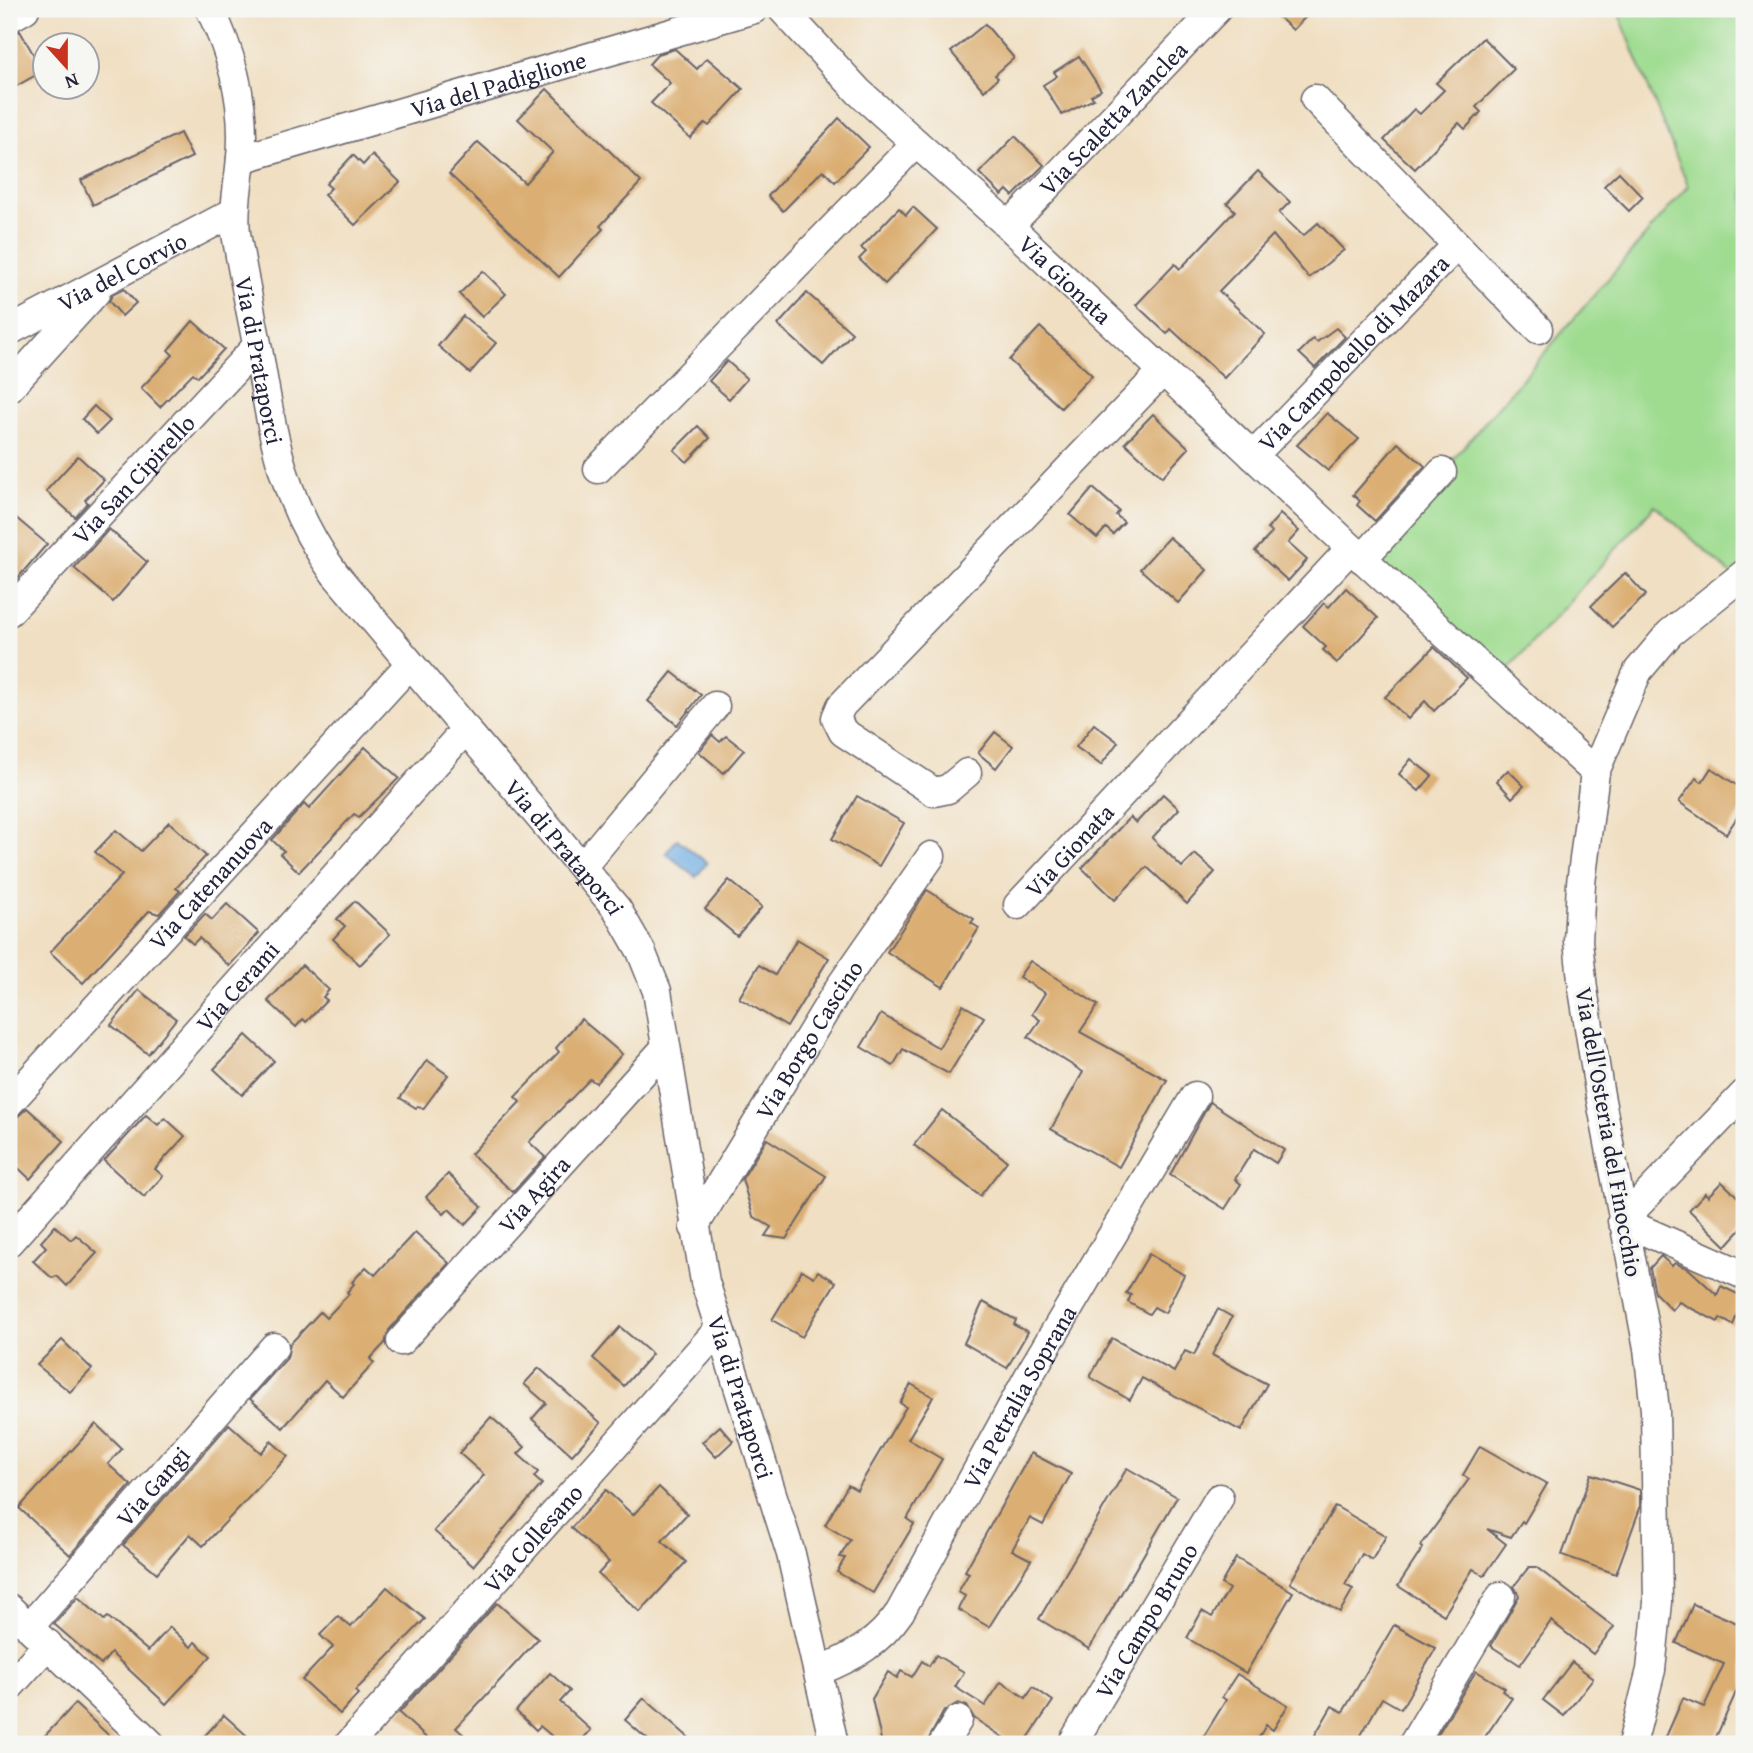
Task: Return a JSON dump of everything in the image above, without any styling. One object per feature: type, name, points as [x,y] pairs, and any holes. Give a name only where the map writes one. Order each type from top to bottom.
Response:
[{"type":"street","points":[[9,18],[25,9]]},
{"type":"street","name":"Via di Prataporci","points":[[210,9],[228,50],[238,88],[241,159],[234,212],[272,427],[299,518],[335,574],[409,665],[617,909],[641,951],[657,991],[694,1227],[718,1330],[788,1541],[834,1744]]},
{"type":"street","name":"Via del Padiglione","points":[[241,159],[754,9]]},
{"type":"street","name":"Via Gionata","points":[[782,9],[859,92],[1009,226],[1356,554],[1595,772]]},
{"type":"street","name":"Via Scaletta Zanclea","points":[[1009,226],[1217,9]]},
{"type":"street","name":"Via Campobello di Mazara","points":[[1253,456],[1457,245],[1315,99]]},
{"type":"street","points":[[598,469],[916,143]]},
{"type":"street","name":"Via del Corvio","points":[[9,331],[234,212]]},
{"type":"street","points":[[1457,245],[1538,329]]},
{"type":"street","points":[[9,388],[110,277]]},
{"type":"street","name":"Via San Cipirello","points":[[9,612],[257,346]]},
{"type":"street","points":[[967,773],[948,789],[934,792],[844,732],[836,718],[841,706],[1161,372]]},
{"type":"street","points":[[1356,554],[1442,472]]},
{"type":"street","name":"Via Gionata","points":[[1018,905],[1356,554]]},
{"type":"street","name":"Via dell'Osteria del Finocchio","points":[[1632,1744],[1651,1670],[1657,1624],[1656,1444],[1650,1358],[1622,1221],[1587,1014],[1578,941],[1581,883],[1595,772],[1626,693],[1645,661],[1682,623],[1744,574]]},
{"type":"street","name":"Via Catenanuova","points":[[9,1103],[409,665]]},
{"type":"street","points":[[582,867],[715,706]]},
{"type":"street","name":"Via Cerami","points":[[9,1242],[466,729]]},
{"type":"street","name":"Via Borgo Cascino","points":[[694,1227],[839,988],[931,856]]},
{"type":"street","name":"Via Agira","points":[[401,1341],[666,1047]]},
{"type":"street","points":[[1744,1094],[1622,1221],[1744,1275]]},
{"type":"street","name":"Via Petralia Soprana","points":[[819,1671],[851,1658],[874,1643],[900,1612],[1031,1372],[1195,1096]]},
{"type":"street","name":"Via Collesano","points":[[349,1744],[718,1330]]},
{"type":"street","name":"Via Gangi","points":[[9,1687],[39,1635],[274,1347]]},
{"type":"street","name":"Via Campo Bruno","points":[[1072,1744],[1219,1498]]},
{"type":"street","points":[[1413,1744],[1501,1596]]},
{"type":"street","points":[[9,1608],[151,1744]]},
{"type":"street","points":[[943,1744],[958,1720]]},
{"type":"green space","points":[[1617,9],[1744,9],[1744,574],[1737,580],[1655,505],[1497,682],[1362,559],[1442,472],[1688,186]]},
{"type":"water","points":[[677,839],[707,863],[696,877],[666,853]]},
{"type":"building","points":[[1270,9],[1313,9],[1293,30]]},
{"type":"building","points":[[985,24],[1014,58],[995,75],[998,78],[984,91],[951,52]]},
{"type":"building","points":[[20,31],[32,52],[32,77],[9,90],[9,35]]},
{"type":"building","points":[[1483,38],[1514,69],[1476,107],[1481,112],[1465,129],[1459,123],[1415,169],[1384,140],[1414,109],[1420,114],[1444,90],[1436,83]]},
{"type":"building","points":[[675,49],[697,69],[707,58],[743,89],[709,126],[705,123],[690,138],[651,103],[670,83],[649,64],[658,54]]},
{"type":"building","points":[[1079,56],[1101,90],[1091,96],[1094,99],[1062,115],[1043,85],[1057,76],[1054,72]]},
{"type":"building","points":[[547,89],[641,182],[600,226],[603,229],[559,277],[449,174],[478,142],[525,183],[553,152],[518,119]]},
{"type":"building","points":[[839,118],[869,147],[835,182],[823,170],[783,211],[768,196]]},
{"type":"building","points":[[180,133],[192,157],[93,205],[81,180]]},
{"type":"building","points":[[1015,136],[1044,165],[1013,196],[1007,190],[1002,195],[979,173]]},
{"type":"building","points":[[353,155],[363,165],[372,155],[400,182],[355,225],[324,195],[331,188],[326,184]]},
{"type":"building","points":[[1258,171],[1290,202],[1279,213],[1303,236],[1318,223],[1344,250],[1309,278],[1273,235],[1219,291],[1265,334],[1224,378],[1171,329],[1167,334],[1136,305],[1175,264],[1180,269],[1235,211],[1227,203]]},
{"type":"building","points":[[1619,172],[1643,197],[1629,211],[1604,186]]},
{"type":"building","points":[[913,207],[937,229],[885,284],[859,259],[866,252],[861,248],[899,208],[906,215]]},
{"type":"building","points":[[483,271],[506,294],[482,317],[459,294]]},
{"type":"building","points":[[124,289],[136,303],[122,316],[109,301],[112,295]]},
{"type":"building","points":[[807,293],[852,333],[823,365],[778,325]]},
{"type":"building","points":[[463,316],[496,343],[470,373],[438,346]]},
{"type":"building","points":[[193,321],[224,349],[198,377],[193,373],[160,407],[141,388],[173,355],[168,350]]},
{"type":"building","points":[[1040,327],[1092,375],[1061,408],[1009,360]]},
{"type":"building","points":[[1336,328],[1345,337],[1315,368],[1299,353],[1313,339],[1317,342]]},
{"type":"building","points":[[727,361],[747,379],[729,399],[709,381]]},
{"type":"building","points":[[94,406],[110,421],[97,434],[82,419]]},
{"type":"building","points":[[1327,413],[1359,439],[1328,471],[1297,445]]},
{"type":"building","points":[[1153,414],[1189,448],[1162,477],[1125,443]]},
{"type":"building","points":[[698,426],[710,438],[687,462],[674,450]]},
{"type":"building","points":[[1398,443],[1425,466],[1375,521],[1357,505],[1360,501],[1353,495]]},
{"type":"building","points":[[78,456],[104,480],[85,500],[88,503],[75,517],[46,491]]},
{"type":"building","points":[[1093,488],[1119,511],[1116,515],[1124,522],[1113,534],[1106,528],[1097,538],[1070,515]]},
{"type":"building","points":[[9,512],[47,544],[9,588]]},
{"type":"building","points":[[1280,514],[1299,531],[1288,543],[1307,560],[1288,581],[1255,551],[1272,533],[1267,529]]},
{"type":"building","points":[[109,529],[147,562],[113,602],[74,568]]},
{"type":"building","points":[[1169,537],[1207,570],[1178,603],[1140,569]]},
{"type":"building","points":[[1625,573],[1646,595],[1612,627],[1591,606]]},
{"type":"building","points":[[1346,588],[1378,618],[1337,663],[1323,650],[1326,647],[1303,626],[1324,603],[1329,607]]},
{"type":"building","points":[[1434,647],[1467,678],[1434,711],[1425,701],[1408,719],[1385,697]]},
{"type":"building","points":[[672,672],[701,695],[677,725],[648,701]]},
{"type":"building","points":[[1094,724],[1118,742],[1101,765],[1076,747]]},
{"type":"building","points":[[995,732],[1013,746],[996,768],[978,753]]},
{"type":"building","points":[[712,735],[720,742],[726,736],[744,750],[724,773],[699,752]]},
{"type":"building","points":[[365,747],[399,778],[359,817],[354,814],[299,872],[280,854],[284,851],[272,840],[304,804],[309,809]]},
{"type":"building","points":[[1411,759],[1432,776],[1419,791],[1399,774]]},
{"type":"building","points":[[1711,768],[1744,790],[1744,807],[1726,834],[1679,802],[1696,778],[1702,782]]},
{"type":"building","points":[[1508,770],[1524,786],[1512,798],[1497,781]]},
{"type":"building","points":[[1163,794],[1179,809],[1152,838],[1182,867],[1195,854],[1215,872],[1187,904],[1147,867],[1115,900],[1082,868],[1130,817],[1136,823]]},
{"type":"building","points":[[857,796],[904,823],[879,866],[832,839]]},
{"type":"building","points":[[169,822],[206,856],[176,888],[180,891],[159,914],[149,911],[83,983],[50,952],[122,875],[95,852],[116,830],[141,851]]},
{"type":"building","points":[[729,880],[762,907],[737,936],[705,909]]},
{"type":"building","points":[[927,890],[974,919],[971,923],[979,928],[943,987],[887,952]]},
{"type":"building","points":[[355,901],[390,934],[360,965],[333,939],[345,926],[337,919]]},
{"type":"building","points":[[227,904],[259,933],[229,966],[199,938],[193,944],[184,936],[205,914],[212,920]]},
{"type":"building","points":[[797,939],[829,958],[787,1027],[739,998],[759,965],[775,975]]},
{"type":"building","points":[[1030,961],[1098,1005],[1080,1032],[1167,1080],[1119,1167],[1051,1129],[1083,1072],[1028,1037],[1040,1020],[1032,1014],[1045,993],[1019,977]]},
{"type":"building","points":[[302,965],[329,990],[323,997],[327,1000],[306,1022],[303,1019],[296,1027],[268,1001]]},
{"type":"building","points":[[139,990],[176,1019],[148,1054],[111,1025]]},
{"type":"building","points":[[963,1005],[984,1017],[949,1074],[903,1049],[893,1066],[861,1047],[881,1014],[939,1048]]},
{"type":"building","points":[[581,1019],[622,1054],[596,1083],[590,1079],[529,1142],[545,1157],[513,1192],[471,1154],[520,1102],[515,1097],[559,1052],[556,1048]]},
{"type":"building","points":[[246,1035],[274,1061],[242,1095],[214,1069]]},
{"type":"building","points":[[427,1060],[448,1075],[423,1109],[418,1106],[416,1108],[400,1098]]},
{"type":"building","points":[[1210,1102],[1284,1150],[1276,1163],[1254,1149],[1235,1179],[1241,1184],[1225,1209],[1170,1175]]},
{"type":"building","points":[[27,1108],[64,1141],[30,1179],[9,1159],[9,1142],[16,1134],[9,1127],[9,1119],[15,1119]]},
{"type":"building","points":[[942,1110],[1007,1161],[980,1196],[914,1145]]},
{"type":"building","points":[[146,1115],[158,1125],[165,1118],[185,1136],[155,1169],[163,1176],[144,1197],[104,1161]]},
{"type":"building","points":[[767,1139],[826,1176],[786,1239],[765,1236],[771,1227],[753,1216],[742,1179]]},
{"type":"building","points":[[448,1174],[482,1207],[465,1225],[449,1209],[444,1214],[426,1197]]},
{"type":"building","points":[[1722,1182],[1744,1203],[1744,1226],[1726,1246],[1689,1210],[1705,1193],[1708,1196]]},
{"type":"building","points":[[55,1226],[71,1240],[76,1235],[97,1253],[67,1286],[57,1276],[52,1278],[33,1261],[46,1247],[41,1242]]},
{"type":"building","points":[[415,1232],[449,1263],[389,1330],[385,1343],[370,1359],[374,1363],[343,1397],[325,1380],[283,1428],[250,1399],[287,1358],[290,1344],[320,1312],[326,1318],[349,1294],[347,1292],[354,1284],[352,1282],[366,1267],[375,1275]]},
{"type":"building","points":[[1149,1254],[1184,1275],[1165,1313],[1154,1307],[1149,1314],[1128,1302],[1131,1295],[1126,1293]]},
{"type":"building","points":[[1661,1256],[1672,1266],[1675,1263],[1689,1269],[1717,1295],[1721,1286],[1744,1297],[1733,1325],[1720,1318],[1718,1322],[1679,1302],[1672,1310],[1655,1293],[1650,1268]]},
{"type":"building","points":[[802,1270],[814,1277],[818,1271],[836,1282],[802,1337],[772,1320]]},
{"type":"building","points":[[983,1302],[1016,1320],[1014,1325],[1028,1332],[1007,1368],[964,1343]]},
{"type":"building","points":[[1218,1309],[1232,1317],[1212,1355],[1267,1384],[1241,1431],[1142,1378],[1130,1400],[1090,1377],[1112,1338],[1174,1372],[1185,1351],[1194,1355]]},
{"type":"building","points":[[620,1327],[652,1354],[624,1386],[593,1358]]},
{"type":"building","points":[[62,1340],[92,1369],[70,1392],[37,1365]]},
{"type":"building","points":[[539,1368],[601,1423],[572,1455],[532,1419],[546,1403],[524,1384]]},
{"type":"building","points":[[911,1384],[933,1397],[908,1439],[942,1459],[907,1519],[914,1524],[873,1593],[837,1572],[845,1558],[840,1557],[850,1540],[825,1525],[848,1485],[857,1490],[906,1407],[900,1403]]},
{"type":"building","points":[[491,1417],[525,1447],[518,1454],[538,1472],[534,1477],[542,1484],[473,1566],[434,1531],[484,1475],[459,1453]]},
{"type":"building","points":[[96,1424],[122,1449],[108,1464],[131,1485],[70,1555],[19,1508]]},
{"type":"building","points":[[229,1424],[261,1453],[271,1441],[288,1456],[203,1546],[190,1534],[157,1573],[123,1545]]},
{"type":"building","points":[[720,1426],[733,1441],[716,1457],[702,1442]]},
{"type":"building","points":[[1480,1446],[1547,1484],[1524,1523],[1522,1521],[1511,1537],[1487,1529],[1506,1544],[1484,1576],[1473,1569],[1444,1615],[1398,1586],[1423,1548],[1421,1546],[1469,1479],[1463,1475]]},
{"type":"building","points":[[1031,1453],[1071,1474],[1043,1525],[1030,1518],[1012,1550],[1031,1560],[989,1627],[958,1609],[965,1596],[958,1592],[969,1573],[965,1571]]},
{"type":"building","points":[[1127,1468],[1177,1497],[1089,1649],[1039,1619]]},
{"type":"building","points":[[1591,1474],[1640,1490],[1640,1508],[1616,1574],[1562,1555]]},
{"type":"building","points":[[659,1487],[687,1514],[662,1541],[686,1562],[640,1612],[598,1574],[609,1562],[571,1528],[606,1490],[633,1515]]},
{"type":"building","points":[[1335,1506],[1386,1536],[1372,1560],[1362,1554],[1345,1585],[1353,1589],[1340,1612],[1290,1583]]},
{"type":"building","points":[[1236,1558],[1293,1592],[1246,1673],[1187,1638],[1202,1611],[1212,1617],[1229,1589],[1221,1584]]},
{"type":"building","points":[[1529,1567],[1536,1567],[1614,1627],[1593,1654],[1551,1621],[1520,1665],[1491,1646],[1519,1596],[1514,1586]]},
{"type":"building","points":[[387,1587],[425,1619],[355,1691],[358,1694],[340,1714],[302,1680],[333,1647],[320,1635],[338,1616],[351,1627]]},
{"type":"building","points":[[78,1597],[104,1620],[108,1617],[148,1651],[170,1627],[191,1647],[195,1642],[211,1656],[166,1704],[111,1653],[101,1665],[54,1624]]},
{"type":"building","points":[[497,1603],[538,1639],[456,1728],[474,1744],[433,1744],[399,1713]]},
{"type":"building","points":[[1693,1604],[1744,1626],[1744,1693],[1737,1690],[1713,1744],[1679,1744],[1665,1739],[1683,1698],[1704,1707],[1724,1664],[1676,1643]]},
{"type":"building","points":[[1394,1625],[1436,1648],[1401,1709],[1382,1698],[1356,1744],[1331,1744],[1315,1735],[1332,1706],[1343,1712]]},
{"type":"building","points":[[936,1655],[964,1672],[955,1687],[985,1706],[1001,1682],[1026,1698],[1033,1687],[1053,1701],[1024,1744],[1013,1744],[974,1718],[967,1706],[958,1703],[944,1711],[926,1744],[882,1744],[872,1699],[888,1672],[897,1678],[901,1671],[912,1677],[922,1661],[929,1666]]},
{"type":"building","points":[[1572,1662],[1593,1678],[1564,1716],[1543,1700]]},
{"type":"building","points":[[1476,1671],[1505,1688],[1502,1691],[1512,1698],[1480,1744],[1432,1744]]},
{"type":"building","points":[[550,1673],[570,1691],[560,1702],[591,1730],[578,1744],[561,1744],[540,1726],[536,1730],[516,1711]]},
{"type":"building","points":[[1237,1674],[1288,1705],[1273,1730],[1266,1725],[1255,1744],[1199,1744],[1226,1700],[1222,1697]]},
{"type":"building","points":[[644,1698],[696,1744],[653,1744],[625,1720]]},
{"type":"building","points":[[75,1704],[118,1744],[37,1744]]},
{"type":"building","points":[[224,1715],[256,1744],[197,1744]]}]
